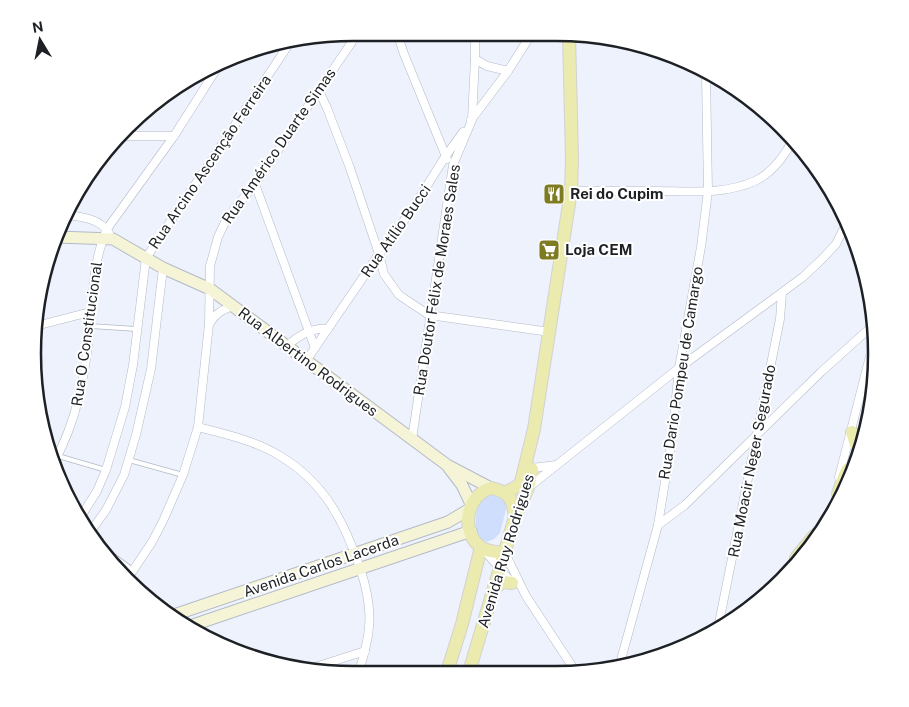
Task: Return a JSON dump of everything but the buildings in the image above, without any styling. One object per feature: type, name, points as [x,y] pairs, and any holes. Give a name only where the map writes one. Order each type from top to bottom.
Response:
[{"type":"main road","name":"Avenida Ruy Rodrigues","points":[[491,488],[505,493],[518,486],[521,482],[534,429],[571,191],[572,160],[567,42]]},
{"type":"main road","name":"Rua Albertino Rodrigues","points":[[107,236],[164,268],[210,289],[346,392],[447,465],[491,488]]},
{"type":"main road","points":[[64,237],[107,236]]},
{"type":"main road","name":"Avenida Ruy Rodrigues","points":[[471,666],[515,518],[528,488],[535,449],[534,429]]},
{"type":"main road","points":[[852,432],[855,441]]},
{"type":"main road","name":"Rua Albertino Rodrigues","points":[[447,465],[462,485],[470,507]]},
{"type":"main road","points":[[470,507],[482,492],[491,488]]},
{"type":"main road","points":[[505,493],[513,504],[515,518]]},
{"type":"main road","name":"Avenida Ruy Rodrigues","points":[[449,666],[462,624],[481,547],[474,539],[471,531],[470,507]]},
{"type":"main road","name":"Avenida Carlos Lacerda","points":[[180,613],[356,555],[448,522],[470,507]]},
{"type":"main road","name":"Avenida Carlos Lacerda","points":[[197,624],[471,531]]},
{"type":"main road","points":[[481,547],[505,553]]},
{"type":"main road","points":[[494,588],[504,582],[512,583]]},
{"type":"street","name":"Rua Américo Duarte Simas","points":[[131,572],[152,542],[184,475],[198,427],[209,324],[210,266],[218,237],[227,218],[255,184],[352,41]]},
{"type":"street","points":[[400,41],[445,157],[453,165]]},
{"type":"street","name":"Rua Doutor Félix de Moraes Sales","points":[[412,439],[453,165],[472,120],[474,41]]},
{"type":"street","name":"Rua Atílio Bucci","points":[[306,361],[412,211],[445,157],[508,71],[527,41]]},
{"type":"street","name":"Rua Arcino Ascenção Ferreira","points":[[146,258],[286,49]]},
{"type":"street","points":[[475,59],[487,66],[508,71]]},
{"type":"street","points":[[73,215],[98,222],[107,236],[213,74]]},
{"type":"street","name":"Rua Dario Pompeu de Camargo","points":[[621,659],[658,526],[672,438],[679,368],[701,247],[708,191],[706,80]]},
{"type":"street","points":[[319,92],[350,168],[380,254],[384,274],[395,291],[404,299],[430,315],[550,332]]},
{"type":"street","points":[[130,136],[174,136]]},
{"type":"street","points":[[571,191],[708,191],[734,188],[756,180],[771,170],[789,147]]},
{"type":"street","points":[[255,184],[315,348]]},
{"type":"street","points":[[528,488],[679,368],[782,293],[822,259],[836,244],[843,231]]},
{"type":"street","name":"Rua O Constitucional","points":[[58,455],[76,414],[83,381],[97,263],[107,236]]},
{"type":"street","points":[[84,512],[97,491],[106,470],[125,407],[133,365],[146,258]]},
{"type":"street","points":[[94,527],[106,510],[124,475],[129,460],[143,407],[164,268]]},
{"type":"street","name":"Rua Moacir Neger Segurado","points":[[720,619],[780,319],[782,293]]},
{"type":"street","points":[[209,324],[215,315],[233,306]]},
{"type":"street","points":[[43,324],[90,312]]},
{"type":"street","points":[[287,346],[297,337],[308,332],[320,328],[328,329]]},
{"type":"street","points":[[658,526],[685,505],[820,372],[867,331]]},
{"type":"street","points":[[837,489],[867,367]]},
{"type":"street","points":[[198,427],[230,435],[280,456],[317,486],[332,505],[356,555],[367,595],[370,626],[361,666]]},
{"type":"street","points":[[532,468],[556,465]]},
{"type":"street","points":[[481,547],[500,570],[526,596]]},
{"type":"street","points":[[505,553],[526,596],[572,665]]},
{"type":"street","points":[[324,664],[365,651]]},
{"type":"lane","points":[[90,326],[136,329]]},
{"type":"lane","points":[[59,456],[106,470]]},
{"type":"lane","points":[[129,460],[184,475]]},
{"type":"shaded area","points":[[489,494],[503,498],[507,506],[500,533],[494,539],[487,542],[478,538],[476,513],[480,502]]},
{"type":"place","name":"Rei do Cupim","points":[[554,194]]},
{"type":"place","name":"Loja CEM","points":[[549,250]]}]
